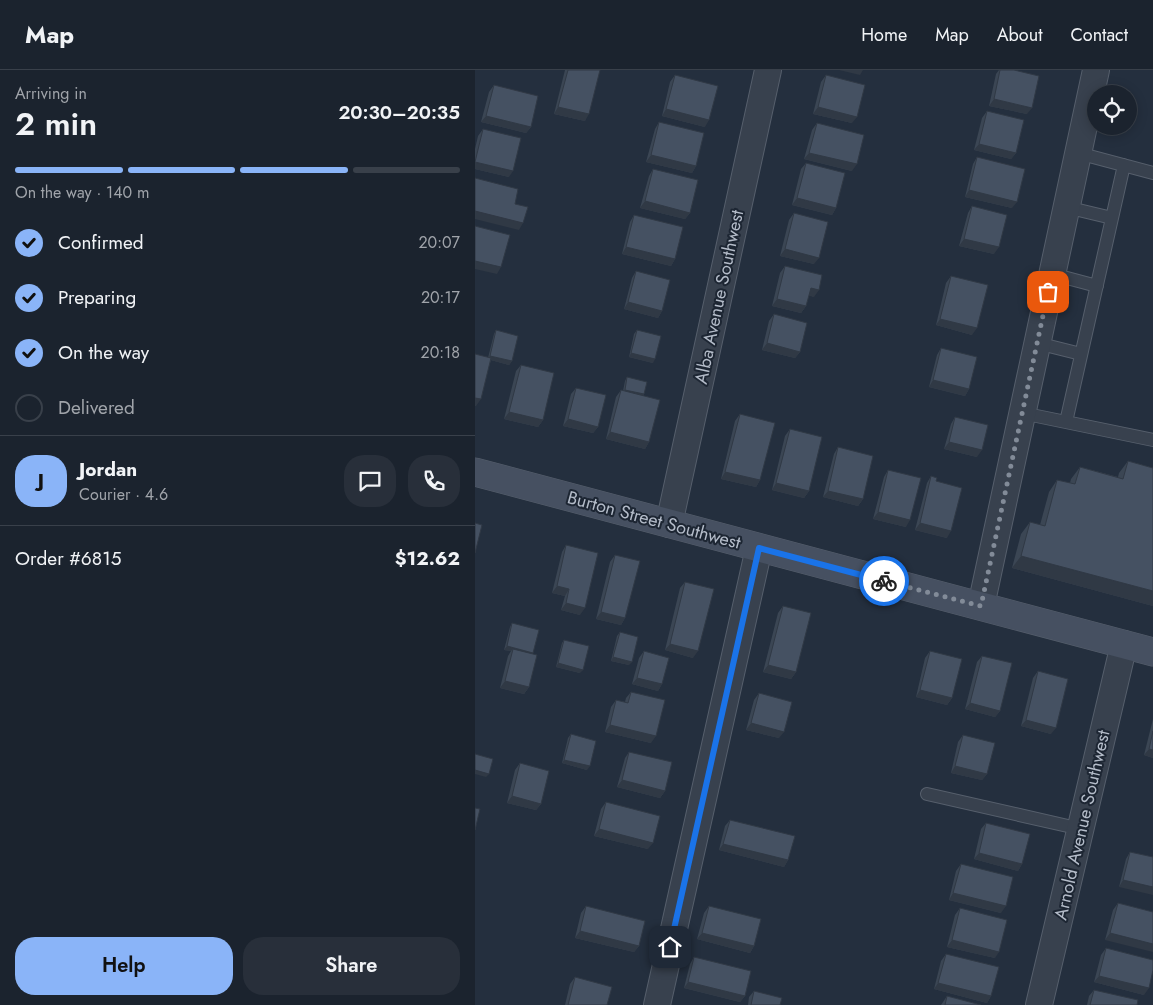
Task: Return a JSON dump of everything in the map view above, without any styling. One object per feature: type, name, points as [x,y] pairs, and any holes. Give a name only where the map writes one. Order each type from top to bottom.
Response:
[{"type":"main road","name":"Burton Street Southwest","points":[[475,472],[1153,652]]},
{"type":"street","name":"Alba Avenue Southwest","points":[[669,524],[768,70]]},
{"type":"street","points":[[981,606],[1096,70]]},
{"type":"street","points":[[657,1005],[759,548]]},
{"type":"street","name":"Arnold Avenue Southwest","points":[[1039,1005],[1123,644]]},
{"type":"lane","points":[[1078,153],[1153,173]]},
{"type":"lane","points":[[1066,422],[1124,165]]},
{"type":"lane","points":[[1066,207],[1112,218]]},
{"type":"lane","points":[[1052,274],[1097,286]]},
{"type":"lane","points":[[1037,343],[1081,354]]},
{"type":"lane","points":[[1022,413],[1153,440]]},
{"type":"lane","points":[[927,794],[1081,830]]},
{"type":"building","points":[[568,70],[600,70],[589,114],[558,107]]},
{"type":"building","points":[[1000,70],[1014,70],[1039,76],[1032,108],[994,99]]},
{"type":"building","points":[[675,75],[718,86],[709,120],[666,109]]},
{"type":"building","points":[[826,75],[865,85],[857,117],[818,107]]},
{"type":"building","points":[[494,85],[538,96],[531,127],[486,116]]},
{"type":"building","points":[[987,111],[1024,120],[1016,153],[979,144]]},
{"type":"building","points":[[659,122],[704,133],[696,166],[651,155]]},
{"type":"building","points":[[817,123],[864,135],[857,164],[809,153]]},
{"type":"building","points":[[483,129],[521,138],[513,171],[475,162]]},
{"type":"building","points":[[977,157],[1025,169],[1017,202],[969,190]]},
{"type":"building","points":[[806,163],[845,173],[836,208],[797,198]]},
{"type":"building","points":[[653,169],[698,180],[690,213],[645,201]]},
{"type":"building","points":[[475,178],[518,189],[515,204],[528,207],[523,223],[475,211]]},
{"type":"building","points":[[972,206],[1007,215],[999,247],[964,239]]},
{"type":"building","points":[[794,213],[828,222],[819,258],[785,249]]},
{"type":"building","points":[[634,215],[683,227],[675,259],[626,247]]},
{"type":"building","points":[[475,226],[510,235],[501,267],[475,261]]},
{"type":"building","points":[[785,266],[822,275],[819,290],[811,288],[806,306],[777,299]]},
{"type":"building","points":[[636,271],[670,280],[662,311],[628,302]]},
{"type":"building","points":[[951,276],[988,285],[977,328],[940,319]]},
{"type":"building","points":[[774,314],[807,323],[800,352],[767,343]]},
{"type":"building","points":[[496,330],[518,336],[512,361],[490,356]]},
{"type":"building","points":[[637,330],[661,336],[655,359],[631,353]]},
{"type":"building","points":[[941,348],[977,357],[969,389],[933,380]]},
{"type":"building","points":[[475,354],[491,358],[481,399],[475,398]]},
{"type":"building","points":[[521,365],[554,373],[543,420],[509,412]]},
{"type":"building","points":[[627,377],[647,382],[644,394],[625,390]]},
{"type":"building","points":[[576,388],[606,395],[598,427],[568,419]]},
{"type":"building","points":[[621,390],[660,400],[649,442],[610,432]]},
{"type":"building","points":[[740,414],[775,423],[760,480],[725,472]]},
{"type":"building","points":[[955,417],[988,425],[982,450],[949,442]]},
{"type":"building","points":[[790,429],[822,437],[809,491],[776,483]]},
{"type":"building","points":[[838,447],[873,456],[863,499],[828,491]]},
{"type":"building","points":[[1128,461],[1153,468],[1153,591],[1021,556],[1030,522],[1045,526],[1057,480],[1075,484],[1080,467],[1123,479]]},
{"type":"building","points":[[888,470],[921,478],[910,520],[878,512]]},
{"type":"building","points":[[931,476],[937,478],[936,481],[962,488],[951,531],[920,523]]},
{"type":"building","points":[[475,523],[482,525],[475,553]]},
{"type":"building","points":[[566,545],[598,553],[585,608],[566,603],[569,589],[557,586]]},
{"type":"building","points":[[615,555],[640,561],[625,618],[601,612]]},
{"type":"building","points":[[685,582],[714,589],[698,651],[670,644]]},
{"type":"building","points":[[783,606],[811,613],[796,672],[768,665]]},
{"type":"building","points":[[512,623],[539,630],[533,653],[507,646]]},
{"type":"building","points":[[620,632],[638,637],[632,662],[613,657]]},
{"type":"building","points":[[564,640],[589,646],[583,670],[558,663]]},
{"type":"building","points":[[513,649],[537,655],[529,687],[505,681]]},
{"type":"building","points":[[644,651],[669,658],[662,684],[637,678]]},
{"type":"building","points":[[930,651],[962,659],[952,698],[920,690]]},
{"type":"building","points":[[982,656],[1012,663],[1000,711],[970,703]]},
{"type":"building","points":[[1038,671],[1068,679],[1056,728],[1026,720]]},
{"type":"building","points":[[631,692],[665,700],[656,736],[610,725],[616,700],[628,703]]},
{"type":"building","points":[[759,693],[792,702],[784,732],[751,723]]},
{"type":"building","points":[[1153,731],[1153,750],[1149,749]]},
{"type":"building","points":[[571,734],[596,741],[590,766],[564,760]]},
{"type":"building","points":[[963,735],[995,743],[987,774],[955,766]]},
{"type":"building","points":[[629,752],[672,762],[665,791],[622,780]]},
{"type":"building","points":[[475,754],[493,759],[489,774],[475,770]]},
{"type":"building","points":[[520,763],[549,771],[541,804],[512,796]]},
{"type":"building","points":[[606,802],[660,816],[653,843],[599,829]]},
{"type":"building","points":[[475,808],[480,809],[475,830]]},
{"type":"building","points":[[730,820],[795,836],[788,860],[723,844]]},
{"type":"building","points":[[986,823],[1030,834],[1022,864],[979,853]]},
{"type":"building","points":[[1130,852],[1153,857],[1153,887],[1123,880]]},
{"type":"building","points":[[961,864],[1013,877],[1006,906],[953,893]]},
{"type":"building","points":[[1118,903],[1153,912],[1153,944],[1110,933]]},
{"type":"building","points":[[586,906],[645,921],[639,946],[580,931]]},
{"type":"building","points":[[709,906],[761,919],[754,946],[702,933]]},
{"type":"building","points":[[960,908],[1007,920],[999,952],[952,940]]},
{"type":"building","points":[[1106,948],[1153,960],[1149,988],[1099,976]]},
{"type":"building","points":[[946,954],[999,967],[991,996],[938,983]]},
{"type":"building","points":[[694,957],[751,971],[745,996],[688,982]]},
{"type":"building","points":[[575,977],[612,987],[607,1005],[568,1005]]},
{"type":"building","points":[[1094,990],[1138,1000],[1137,1005],[1090,1005]]},
{"type":"building","points":[[754,991],[782,998],[780,1005],[751,1005]]},
{"type":"building","points":[[947,996],[981,1005],[945,1005]]},
{"type":"way so far","points":[[884,581],[981,606],[1048,292]]},
{"type":"route","points":[[670,947],[759,548],[884,581]]}]
